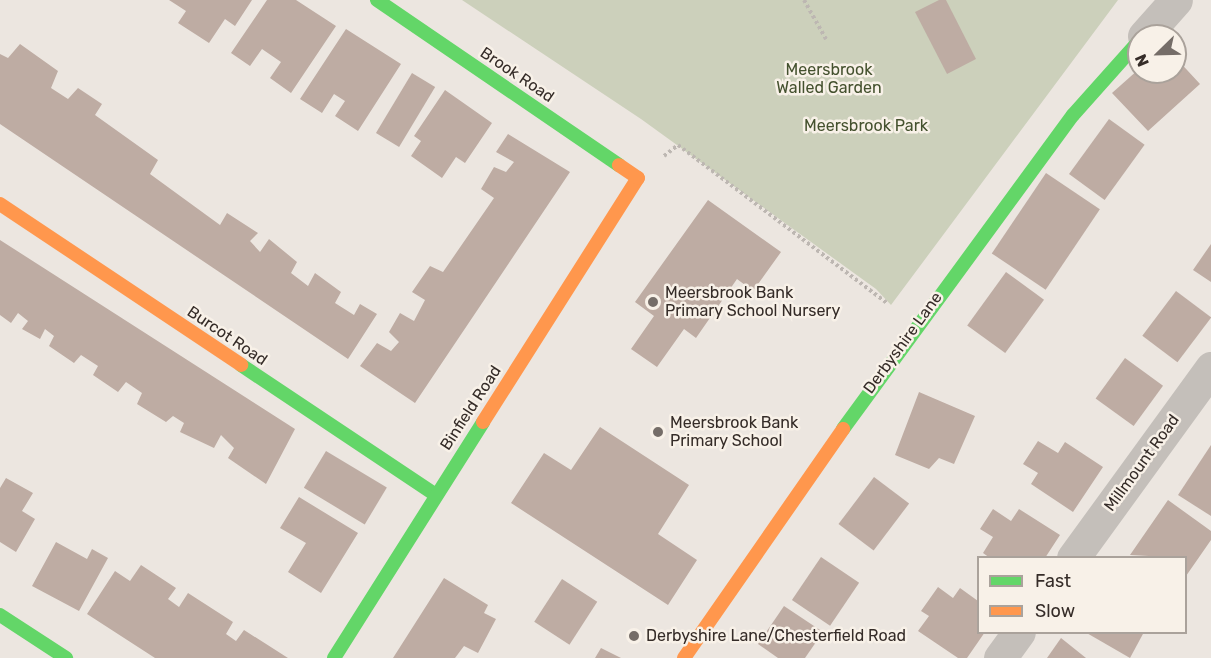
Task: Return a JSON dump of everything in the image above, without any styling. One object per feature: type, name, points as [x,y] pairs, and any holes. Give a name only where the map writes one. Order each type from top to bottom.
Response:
[{"type":"main road","name":"Brook Road","points":[[377,0],[639,178]]},
{"type":"main road","name":"Derbyshire Lane","points":[[684,658],[916,326],[1073,115],[1127,54]]},
{"type":"main road","name":"Binfield Road","points":[[334,658],[639,178]]},
{"type":"main road","name":"Burcot Road","points":[[0,204],[436,495]]},
{"type":"main road","points":[[0,615],[66,658]]},
{"type":"street","points":[[1155,24],[1176,0]]},
{"type":"street","name":"Millmount Road","points":[[1074,556],[1211,368]]},
{"type":"street","points":[[1000,658],[1018,634]]},
{"type":"path","points":[[804,0],[826,39]]},
{"type":"path","points":[[639,178],[678,145],[916,326]]},
{"type":"green space","name":"Meersbrook Park","points":[[462,0],[1118,0],[891,305],[876,289],[641,119]]},
{"type":"building","points":[[169,0],[252,0],[235,26],[225,19],[209,43],[178,23],[186,11]]},
{"type":"building","points":[[267,0],[296,0],[336,26],[291,93],[270,78],[281,62],[262,49],[250,66],[231,53]]},
{"type":"building","points":[[939,0],[946,0],[976,59],[947,74],[915,12]]},
{"type":"building","points":[[346,29],[401,64],[358,131],[335,116],[345,101],[334,94],[322,113],[300,99]]},
{"type":"building","points":[[20,44],[58,71],[51,88],[68,99],[78,88],[102,104],[95,115],[158,160],[150,174],[220,225],[227,213],[258,233],[250,241],[260,252],[269,239],[297,262],[291,273],[308,286],[315,273],[341,292],[335,303],[354,315],[360,304],[377,314],[348,359],[0,124],[0,54],[8,58]]},
{"type":"building","points":[[1187,70],[1200,84],[1148,131],[1112,93],[1127,80],[1127,84],[1187,84]]},
{"type":"building","points":[[412,73],[435,87],[399,147],[376,133]]},
{"type":"building","points":[[445,90],[492,123],[465,163],[456,157],[442,178],[411,156],[421,141],[414,136]]},
{"type":"building","points":[[1109,119],[1145,145],[1105,200],[1069,174]]},
{"type":"building","points":[[508,134],[570,172],[415,403],[360,366],[377,343],[391,351],[399,342],[389,332],[400,313],[414,321],[425,300],[412,292],[430,266],[443,272],[494,198],[481,189],[494,167],[506,172],[514,162],[496,152]]},
{"type":"building","points":[[1046,173],[1100,209],[1046,290],[992,253]]},
{"type":"building","name":"Meersbrook Bank Primary School Nursery","points":[[708,200],[781,252],[753,291],[737,279],[696,338],[684,329],[657,367],[631,349],[654,316],[635,302]]},
{"type":"building","points":[[0,240],[295,429],[266,484],[228,458],[234,448],[221,435],[214,448],[180,432],[184,423],[173,416],[166,422],[137,404],[142,393],[126,382],[118,392],[93,375],[98,366],[81,355],[74,363],[49,346],[54,336],[45,329],[40,339],[22,329],[28,321],[18,313],[11,323],[0,315]]},
{"type":"building","points":[[1211,244],[1211,282],[1193,270]]},
{"type":"building","points":[[1006,272],[1044,300],[1005,353],[967,325]]},
{"type":"building","points":[[1176,291],[1211,317],[1177,362],[1142,336]]},
{"type":"building","points":[[1125,358],[1163,386],[1134,426],[1096,398]]},
{"type":"building","points":[[919,392],[975,416],[954,464],[939,458],[929,469],[895,455]]},
{"type":"building","name":"Meersbrook Bank Primary School","points":[[600,427],[689,485],[658,534],[697,560],[668,605],[511,503],[544,453],[571,470]]},
{"type":"building","points":[[1038,441],[1058,453],[1065,442],[1103,467],[1073,512],[1031,484],[1038,473],[1023,464]]},
{"type":"building","points":[[1211,445],[1211,516],[1178,495]]},
{"type":"building","points":[[326,451],[387,488],[365,524],[304,488]]},
{"type":"building","points":[[874,477],[909,503],[874,551],[838,524]]},
{"type":"building","points":[[6,478],[33,493],[22,511],[35,519],[16,552],[0,542],[0,488]]},
{"type":"building","points":[[299,497],[358,533],[321,593],[288,572],[306,543],[280,528]]},
{"type":"building","points":[[1168,500],[1211,531],[1211,540],[1187,575],[1187,556],[1130,555]]},
{"type":"building","points":[[993,509],[1011,521],[1019,509],[1060,535],[1046,556],[987,556],[983,553],[993,537],[980,529]]},
{"type":"building","points":[[56,542],[87,559],[92,549],[108,558],[79,611],[32,586]]},
{"type":"building","points":[[821,557],[859,583],[830,626],[792,600]]},
{"type":"building","points":[[141,565],[176,588],[168,599],[179,607],[188,593],[233,622],[226,634],[236,641],[244,630],[288,658],[155,658],[87,614],[115,571],[130,581]]},
{"type":"building","points":[[444,578],[488,605],[484,613],[496,619],[478,653],[464,646],[455,658],[393,658]]},
{"type":"building","points":[[562,579],[597,602],[569,645],[534,622]]},
{"type":"building","points":[[938,587],[953,598],[960,588],[977,600],[977,634],[984,634],[967,658],[958,658],[918,631],[929,616],[921,611]]},
{"type":"building","points":[[784,606],[823,632],[805,658],[778,658],[758,644]]},
{"type":"building","points":[[1088,634],[1143,634],[1130,658]]},
{"type":"building","points":[[1061,638],[1086,658],[1047,658]]},
{"type":"building","points":[[601,648],[621,658],[595,658]]},
{"type":"traffic: fast","points":[[377,0],[619,165]]},
{"type":"traffic: fast","points":[[843,429],[1073,115],[1127,54]]},
{"type":"traffic: fast","points":[[241,365],[436,495]]},
{"type":"traffic: fast","points":[[334,658],[483,422]]},
{"type":"traffic: fast","points":[[0,615],[66,658]]},
{"type":"traffic: slow","points":[[483,422],[638,178],[619,165]]},
{"type":"traffic: slow","points":[[0,204],[241,365]]},
{"type":"traffic: slow","points":[[684,658],[843,429]]},
{"type":"place","name":"Meersbrook Bank Primary School Nursery","points":[[653,302]]},
{"type":"place","name":"Meersbrook Bank Primary School","points":[[658,432]]},
{"type":"place","name":"Derbyshire Lane/Chesterfield Road","points":[[634,636]]},
{"type":"park label","name":"Meersbrook Walled Garden","points":[[829,79]]}]
